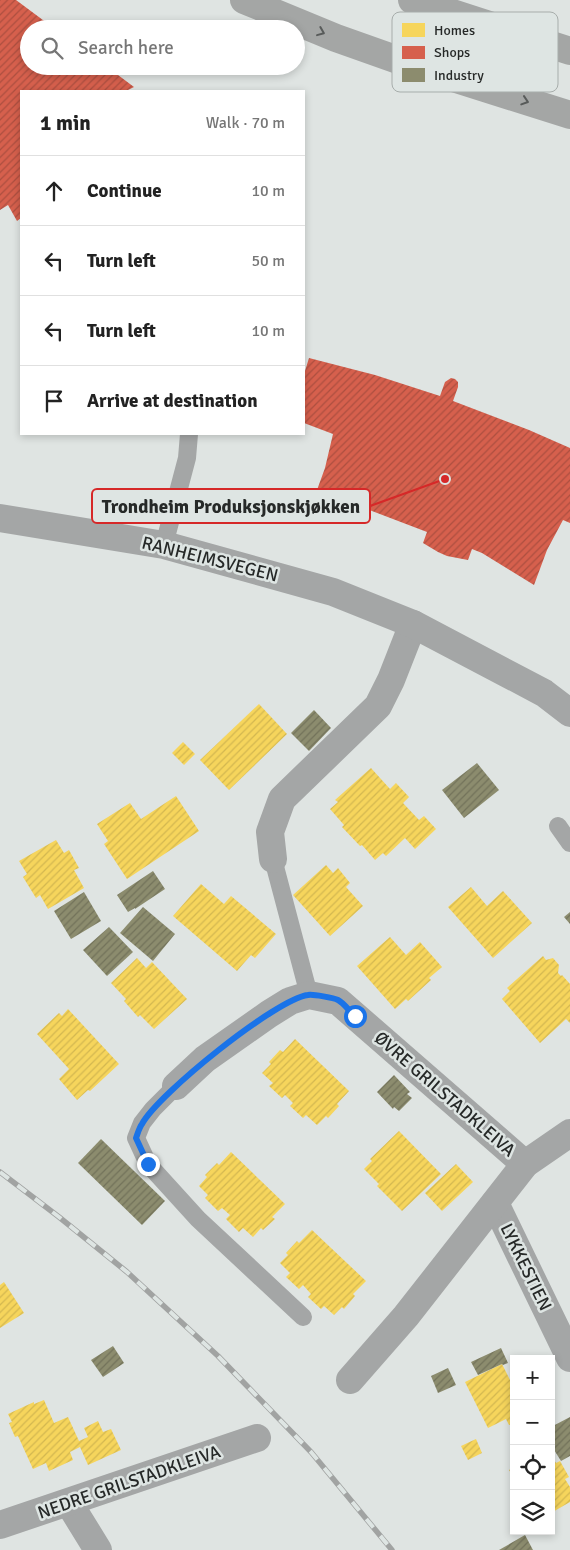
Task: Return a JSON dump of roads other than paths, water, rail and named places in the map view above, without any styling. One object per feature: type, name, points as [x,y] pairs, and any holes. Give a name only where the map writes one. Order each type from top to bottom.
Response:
[{"type":"highway","points":[[244,0],[292,20]]},
{"type":"highway","points":[[412,0],[449,12]]},
{"type":"highway","points":[[305,25],[392,58]]},
{"type":"highway","points":[[558,47],[570,51]]},
{"type":"highway","points":[[496,92],[570,114]]},
{"type":"street","name":"RANHEIMSVEGEN","points":[[0,518],[164,545],[333,592],[413,624],[544,693],[570,713]]},
{"type":"street","points":[[273,859],[270,832],[282,799],[378,706],[392,680],[413,624]]},
{"type":"street","points":[[176,1086],[205,1059],[269,1014],[290,1001],[309,995]]},
{"type":"street","name":"ØVRE GRILSTADKLEIVA","points":[[309,995],[338,1000],[526,1164]]},
{"type":"street","name":"ØVRE GRILSTADKLEIVA","points":[[350,1380],[406,1316],[526,1164],[570,1133]]},
{"type":"street","name":"LYKKESTIEN","points":[[495,1203],[570,1358]]},
{"type":"street","name":"NEDRE GRILSTADKLEIVA","points":[[0,1525],[70,1503],[257,1438]]},
{"type":"street","points":[[70,1503],[98,1550]]},
{"type":"lane","points":[[164,545],[187,458],[189,435]]},
{"type":"lane","points":[[558,826],[570,843]]},
{"type":"lane","points":[[273,859],[309,995]]},
{"type":"lane","points":[[176,1086],[153,1109],[142,1124],[136,1138],[148,1164],[198,1219],[303,1317]]},
{"type":"railway","points":[[0,1172],[127,1272],[218,1356],[311,1452],[392,1550]]},
{"type":"place","name":"Trondheim Produksjonskjøkken","points":[[445,479]]}]
